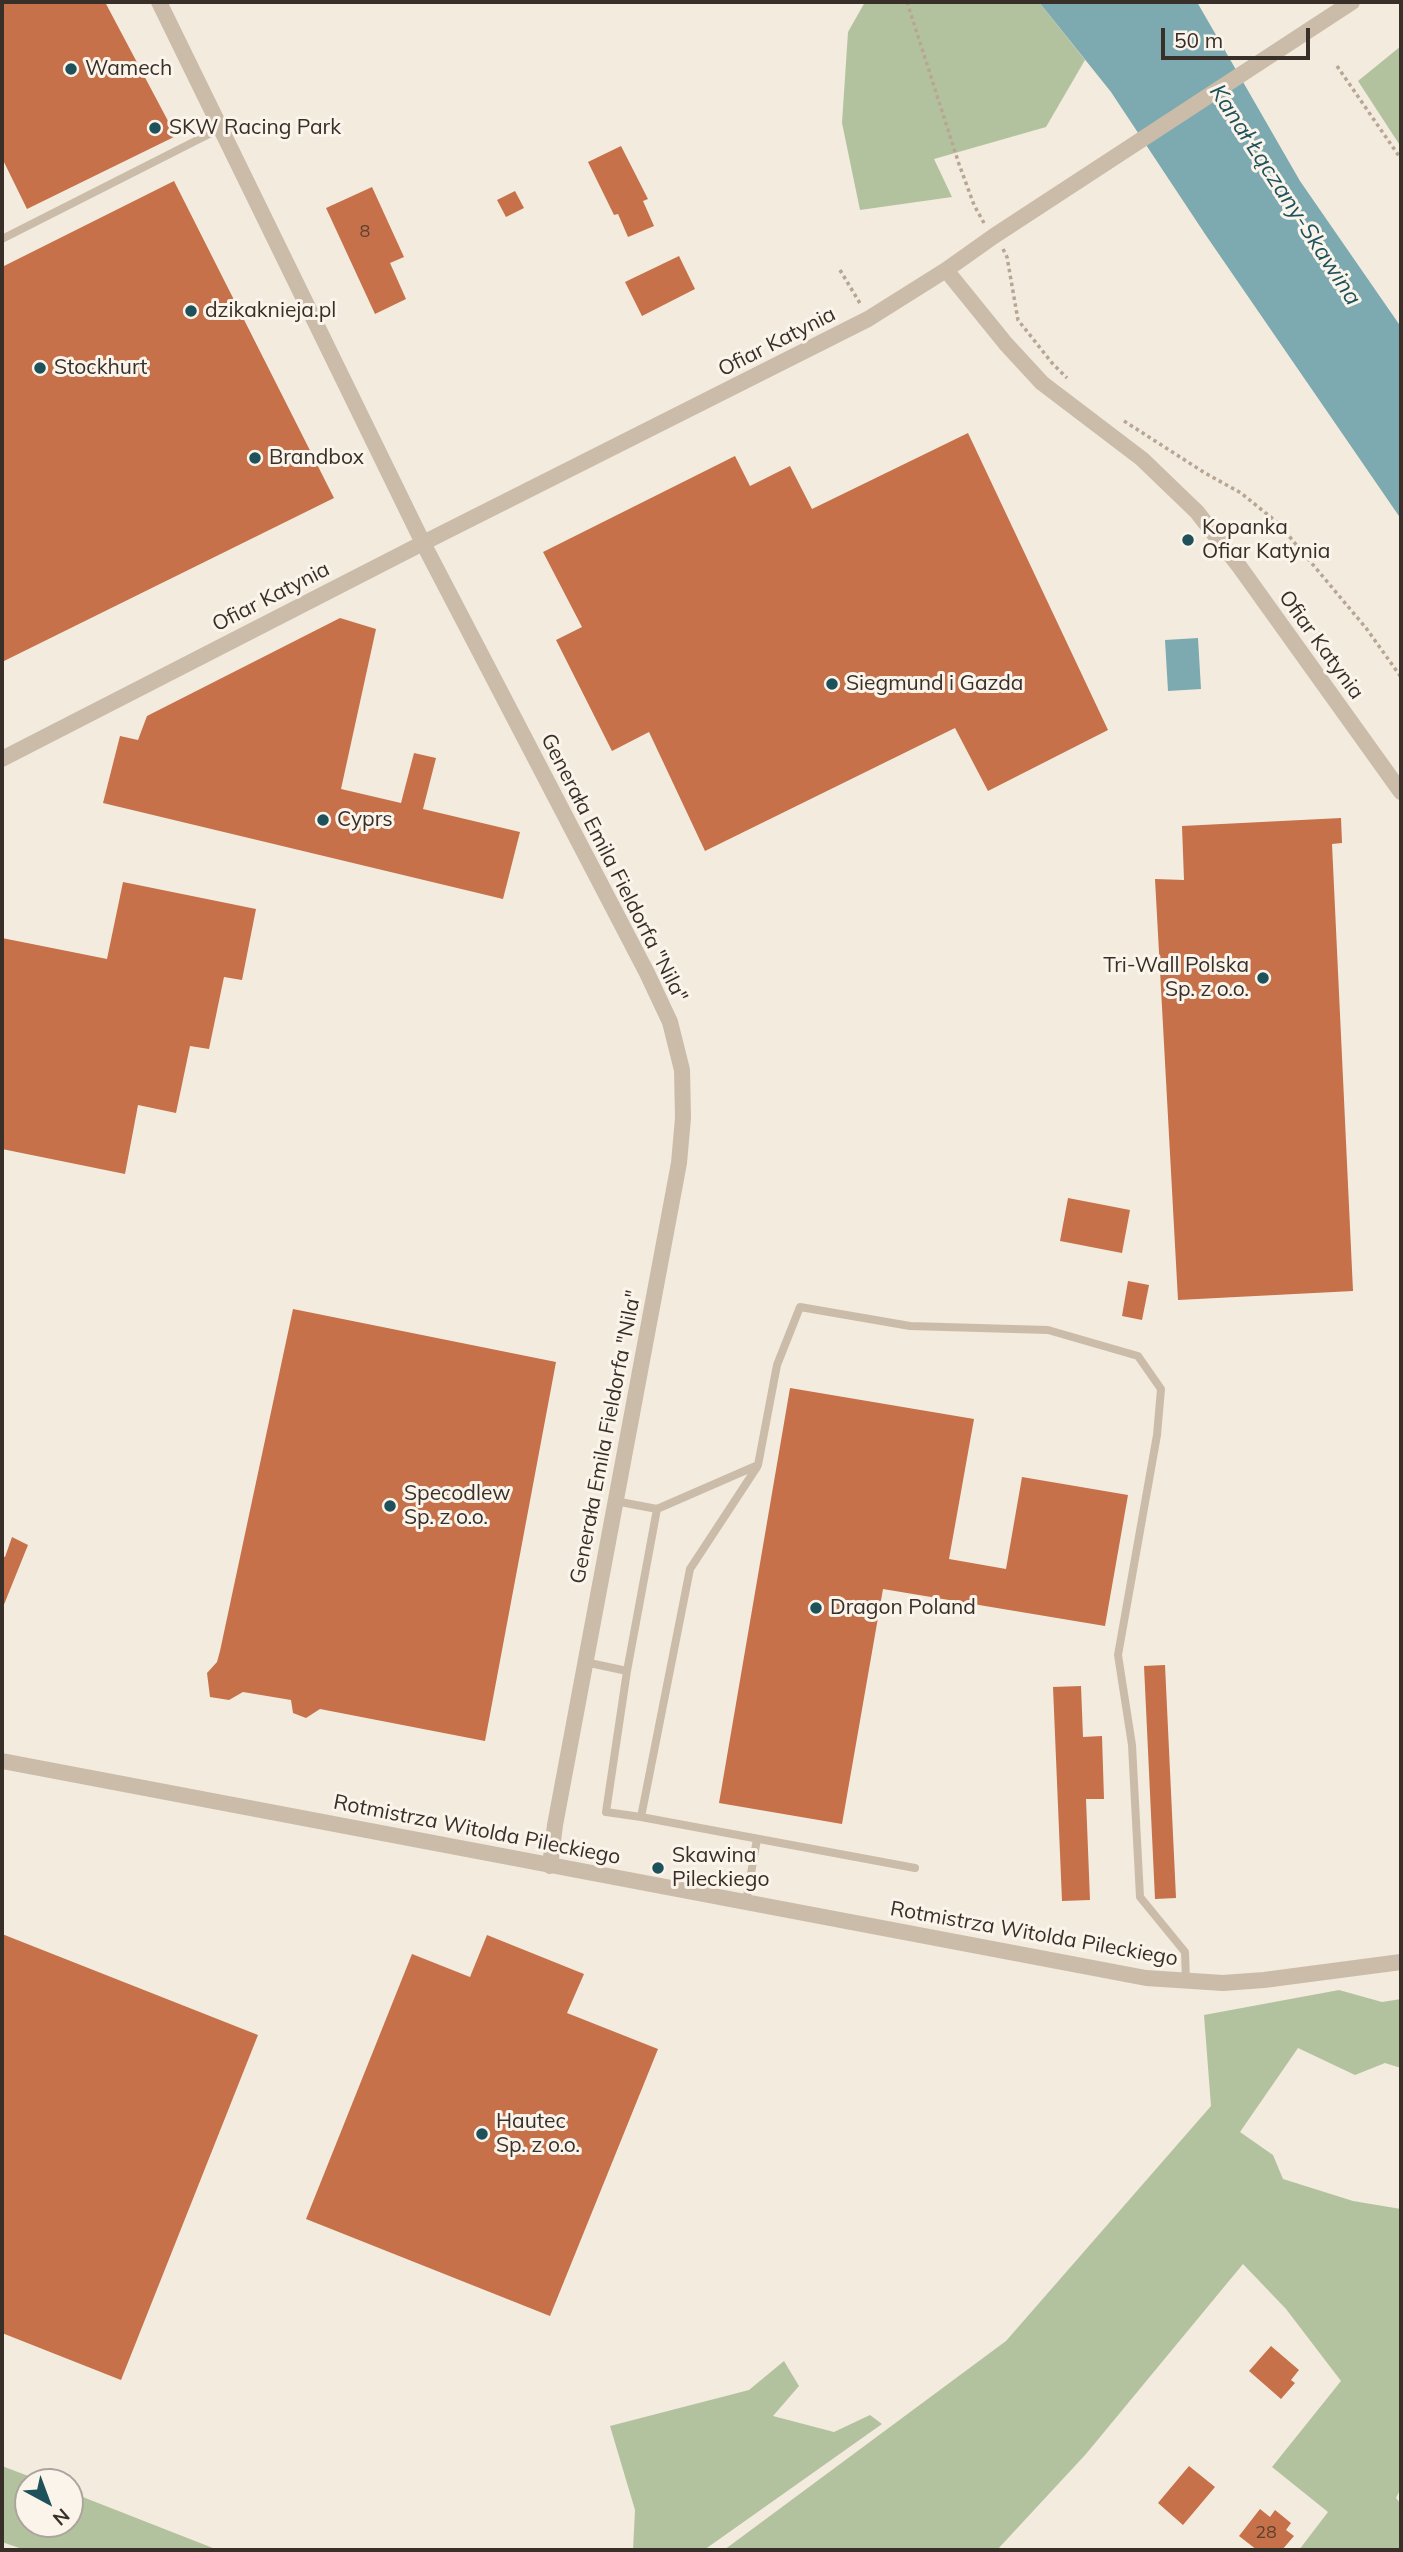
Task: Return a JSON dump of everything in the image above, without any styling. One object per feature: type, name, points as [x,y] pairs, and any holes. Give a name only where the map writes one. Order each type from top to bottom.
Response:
[{"type":"street","name":"Generała Emila Fieldorfa \"Nila\"","points":[[159,2],[423,543],[648,973],[670,1022],[682,1070],[683,1118],[679,1163],[585,1662],[550,1866]]},
{"type":"street","points":[[946,270],[1352,2]]},
{"type":"street","name":"Ofiar Katynia","points":[[2,759],[868,319],[946,270],[1006,344],[1042,383],[1142,459],[1197,512],[1239,566],[1401,792]]},
{"type":"street","name":"Rotmistrza Witolda Pileckiego","points":[[2,1761],[1146,1978],[1223,1983],[1401,1962]]},
{"type":"lane","points":[[2,239],[220,128]]},
{"type":"lane","points":[[641,1817],[690,1569],[758,1465],[777,1365],[800,1307],[910,1326],[1048,1330],[1138,1356],[1161,1389],[1157,1435],[1118,1656],[1132,1745],[1140,1897],[1185,1952],[1186,1982]]},
{"type":"lane","points":[[615,1501],[657,1509],[758,1465]]},
{"type":"lane","points":[[657,1509],[627,1671],[606,1812],[915,1868]]},
{"type":"lane","points":[[585,1662],[627,1671]]},
{"type":"lane","points":[[746,1902],[757,1839]]},
{"type":"path","points":[[907,2],[974,205],[985,225]]},
{"type":"path","points":[[1337,66],[1401,159]]},
{"type":"path","points":[[996,252],[1002,248],[1007,257],[1018,320],[1052,363],[1074,384]]},
{"type":"path","points":[[841,270],[868,319]]},
{"type":"path","points":[[1118,417],[1241,493],[1278,523],[1366,628],[1401,677]]},
{"type":"green space","points":[[865,2],[1039,2],[1085,60],[1046,127],[934,159],[952,197],[860,210],[842,123],[848,32]]},
{"type":"green space","points":[[1401,46],[1401,147],[1358,81]]},
{"type":"green space","points":[[1339,1990],[1382,2002],[1401,1999],[1401,2068],[1385,2063],[1355,2075],[1298,2048],[1240,2132],[1273,2155],[1283,2179],[1353,2201],[1401,2209],[1401,2488],[1396,2498],[1401,2504],[1401,2550],[1299,2550],[1328,2512],[1272,2467],[1341,2381],[1286,2309],[1243,2264],[1086,2454],[997,2550],[724,2550],[1006,2341],[1211,2106],[1204,2015]]},
{"type":"green space","points":[[784,2361],[799,2386],[773,2416],[834,2432],[870,2415],[882,2424],[704,2550],[633,2550],[635,2510],[610,2426],[749,2390]]},
{"type":"green space","points":[[2,2466],[14,2471],[14,2538],[84,2538],[84,2497],[218,2550],[25,2550],[2,2542]]},
{"type":"water","name":"Kanał Łączany-Skawina","points":[[1039,2],[1197,2],[1300,181],[1401,327],[1401,519],[1111,92]]},
{"type":"water","points":[[1198,638],[1201,689],[1168,691],[1165,640]]},
{"type":"building","name":"Wamech","points":[[2,2],[105,2],[176,136],[27,209],[2,158]]},
{"type":"building","points":[[621,146],[648,199],[643,201],[654,226],[628,237],[588,162]]},
{"type":"building","points":[[174,181],[334,498],[2,662],[2,267]]},
{"type":"building","points":[[372,187],[404,257],[390,263],[406,299],[375,314],[326,208]]},
{"type":"building","points":[[515,191],[524,208],[506,217],[497,200]]},
{"type":"building","points":[[679,256],[695,289],[642,316],[625,282]]},
{"type":"building","name":"Siegmund i Gazda","points":[[968,433],[1108,730],[988,791],[955,728],[705,851],[649,732],[612,751],[556,640],[582,627],[543,552],[735,456],[750,486],[790,466],[812,509]]},
{"type":"building","points":[[340,618],[376,629],[341,789],[401,803],[414,753],[436,758],[423,809],[520,832],[503,899],[103,803],[120,736],[138,740],[147,716]]},
{"type":"building","name":"Tri-Wall Polska Sp. z o.o.","points":[[1341,818],[1342,843],[1332,844],[1353,1291],[1178,1300],[1155,879],[1184,880],[1182,826]]},
{"type":"building","points":[[123,882],[256,909],[242,980],[224,977],[209,1049],[190,1046],[176,1113],[138,1105],[125,1174],[2,1149],[2,938],[107,959]]},
{"type":"building","points":[[1068,1198],[1130,1210],[1122,1253],[1060,1241]]},
{"type":"building","points":[[1128,1281],[1149,1285],[1142,1320],[1122,1316]]},
{"type":"building","name":"Specodlew Sp. z o.o.","points":[[293,1309],[556,1362],[485,1741],[320,1709],[306,1718],[293,1713],[291,1700],[243,1692],[229,1700],[210,1697],[207,1673],[217,1662],[220,1651]]},
{"type":"building","name":"Dragon Poland","points":[[790,1388],[974,1419],[949,1559],[1006,1569],[1022,1477],[1128,1495],[1105,1626],[883,1589],[842,1824],[719,1803]]},
{"type":"building","points":[[12,1537],[28,1545],[3,1607],[2,1556],[5,1557]]},
{"type":"building","points":[[1165,1665],[1176,1898],[1155,1899],[1144,1666]]},
{"type":"building","points":[[1081,1686],[1083,1737],[1102,1736],[1104,1799],[1086,1799],[1090,1900],[1062,1901],[1053,1687]]},
{"type":"building","points":[[2,1934],[258,2035],[121,2380],[2,2333]]},
{"type":"building","name":"Hautec Sp. z o.o.","points":[[487,1935],[584,1974],[567,2013],[658,2049],[550,2316],[306,2219],[412,1954],[470,1977]]},
{"type":"building","points":[[1271,2346],[1299,2370],[1291,2380],[1295,2383],[1281,2399],[1249,2371]]},
{"type":"building","points":[[1189,2466],[1215,2487],[1183,2525],[1158,2503]]},
{"type":"building","points":[[1260,2509],[1270,2517],[1275,2510],[1291,2523],[1286,2530],[1294,2536],[1282,2550],[1257,2550],[1239,2536]]},
{"type":"place","name":"Wamech","points":[[71,69]]},
{"type":"place","name":"SKW Racing Park","points":[[155,128]]},
{"type":"place","name":"dzikaknieja.pl","points":[[191,311]]},
{"type":"place","name":"Stockhurt","points":[[40,368]]},
{"type":"place","name":"Brandbox","points":[[255,458]]},
{"type":"place","name":"Kopanka Ofiar Katynia","points":[[1188,540]]},
{"type":"place","name":"Siegmund i Gazda","points":[[832,684]]},
{"type":"place","name":"Cyprs","points":[[323,820]]},
{"type":"place","name":"Tri-Wall Polska Sp. z o.o.","points":[[1263,978]]},
{"type":"place","name":"Specodlew Sp. z o.o.","points":[[390,1506]]},
{"type":"place","name":"Dragon Poland","points":[[816,1608]]},
{"type":"place","name":"Skawina Pileckiego","points":[[658,1868]]},
{"type":"place","name":"Hautec Sp. z o.o.","points":[[482,2134]]}]
